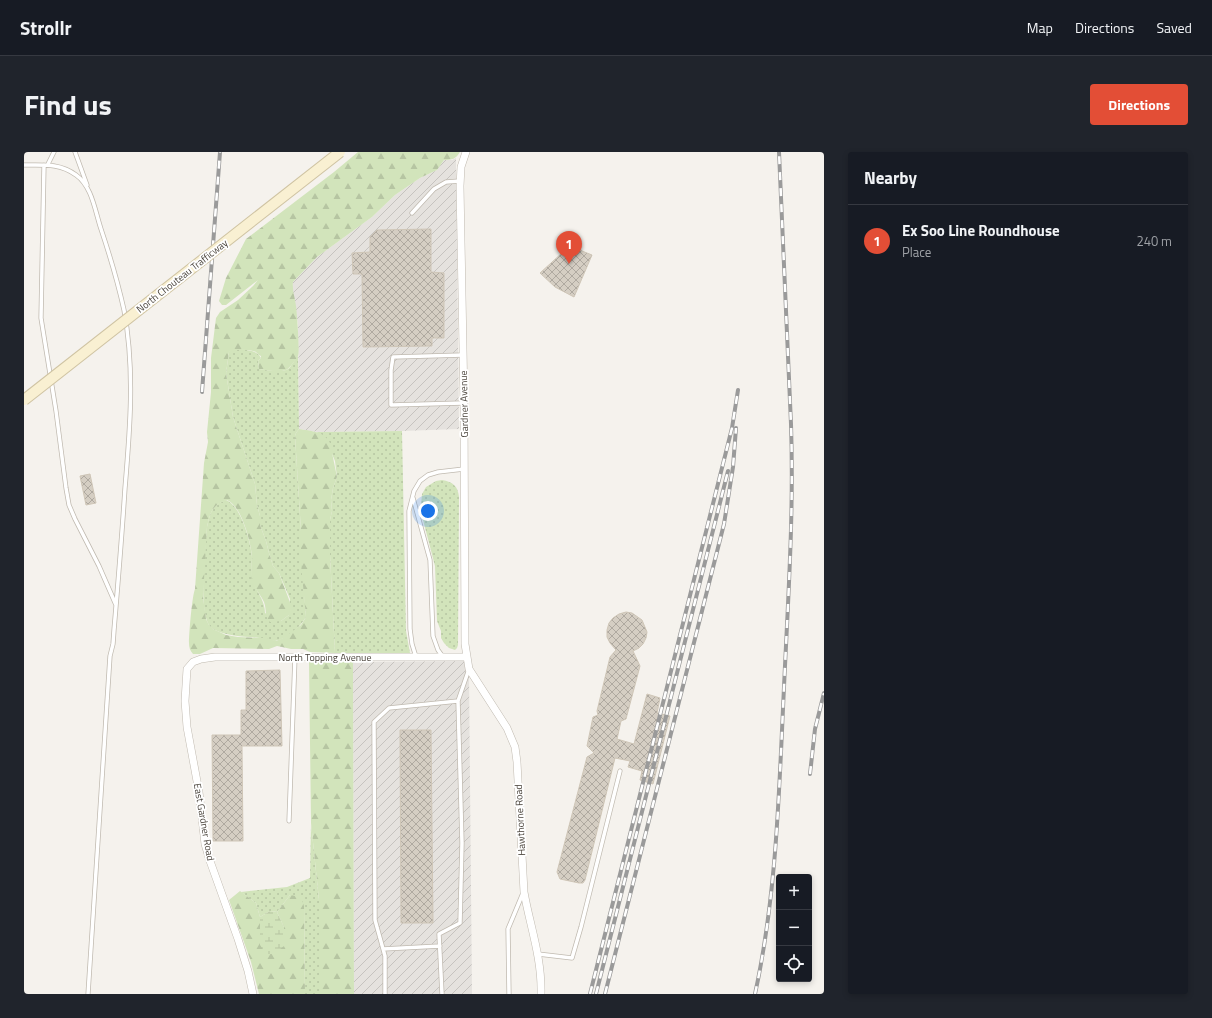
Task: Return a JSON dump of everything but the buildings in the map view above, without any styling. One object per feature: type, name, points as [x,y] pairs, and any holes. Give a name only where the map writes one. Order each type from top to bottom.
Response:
[{"type":"main road","name":"North Chouteau Trafficway","points":[[24,400],[340,152]]},
{"type":"street","name":"Gardner Avenue","points":[[466,152],[461,167],[460,181],[464,403],[464,612],[466,657]]},
{"type":"street","name":"North Topping Avenue","points":[[187,669],[193,662],[201,659],[215,658],[466,657]]},
{"type":"street","name":"Hawthorne Road","points":[[466,657],[469,669],[497,711],[507,728],[515,747],[524,892],[527,912],[541,968],[541,994]]},
{"type":"street","name":"East Gardner Road","points":[[187,669],[185,701],[187,726],[199,792],[206,844],[210,861],[238,939],[248,971],[253,994]]},
{"type":"lane","points":[[54,152],[46,164],[41,318],[69,505],[74,519],[100,566],[116,606]]},
{"type":"lane","points":[[75,152],[114,270],[124,311],[130,362],[129,442],[113,644],[110,656],[88,994]]},
{"type":"lane","points":[[24,165],[46,164],[60,166],[77,175],[89,192]]},
{"type":"lane","points":[[412,213],[434,189],[446,182],[460,181]]},
{"type":"lane","points":[[463,355],[393,357],[391,370],[391,405],[464,403]]},
{"type":"lane","points":[[416,657],[410,629],[409,511],[417,485],[428,475],[438,472],[464,469]]},
{"type":"lane","points":[[413,497],[430,560],[433,636],[438,650],[443,657]]},
{"type":"lane","points":[[289,821],[295,657]]},
{"type":"lane","points":[[442,994],[439,934],[460,923],[462,843],[458,701],[469,669]]},
{"type":"lane","points":[[385,994],[385,956],[375,920],[374,722],[389,708],[458,701]]},
{"type":"lane","points":[[538,954],[572,958],[620,771]]},
{"type":"lane","points":[[510,994],[508,929],[524,892]]},
{"type":"lane","points":[[383,949],[440,946]]},
{"type":"shaded area","points":[[456,158],[459,429],[317,432],[299,429],[298,324],[292,287],[293,282],[317,257],[372,217],[395,195],[420,178],[437,170],[444,160],[452,160]]},
{"type":"shaded area","points":[[464,661],[469,676],[472,994],[354,994],[353,662]]},
{"type":"green space","points":[[358,152],[460,152],[454,159],[444,160],[437,170],[420,178],[395,195],[372,217],[317,257],[293,282],[299,353],[291,366],[283,371],[259,369],[258,361],[261,356],[256,352],[250,350],[234,350],[229,352],[226,373],[233,417],[255,484],[260,525],[273,566],[279,573],[291,605],[291,611],[289,615],[281,621],[270,622],[268,620],[264,602],[252,581],[251,550],[241,516],[232,503],[227,500],[218,504],[212,510],[208,522],[203,597],[206,619],[209,625],[213,629],[226,635],[265,638],[276,641],[283,638],[301,625],[306,617],[301,564],[301,531],[295,436],[299,429],[321,434],[330,443],[337,477],[331,500],[332,511],[330,520],[330,555],[335,653],[310,652],[303,649],[291,649],[277,646],[269,649],[213,648],[200,654],[193,654],[189,646],[195,589],[204,463],[208,442],[207,432],[211,392],[211,358],[216,318],[220,312],[238,300],[258,280],[226,305],[222,305],[219,301],[226,278],[246,239]]},
{"type":"green space","points":[[241,349],[252,351],[259,355],[261,358],[258,361],[259,369],[282,371],[288,369],[298,356],[299,429],[295,436],[306,617],[293,632],[280,640],[275,641],[262,638],[230,635],[213,629],[208,623],[203,597],[204,565],[209,518],[212,510],[218,504],[226,500],[236,509],[244,525],[252,557],[253,581],[265,608],[265,613],[281,621],[289,615],[290,599],[279,573],[273,566],[260,525],[255,484],[233,417],[226,373],[230,350]]},
{"type":"green space","points":[[402,431],[406,631],[410,653],[335,653],[330,555],[330,520],[332,511],[331,500],[337,477],[335,461],[332,454],[317,432]]},
{"type":"green space","points":[[442,480],[449,482],[456,487],[459,497],[458,645],[455,650],[449,648],[441,638],[441,631],[437,621],[435,566],[422,516],[421,506],[422,494],[426,487],[436,481]]},
{"type":"green space","points":[[309,662],[353,662],[354,994],[319,994],[319,900],[311,823]]},
{"type":"green space","points":[[311,823],[319,900],[319,994],[305,994],[304,906],[290,895],[277,912],[270,911],[260,917],[256,903],[241,892],[287,887],[310,878]]},
{"type":"green space","points":[[240,891],[256,903],[260,917],[260,945],[284,927],[277,912],[290,895],[301,897],[304,906],[305,994],[259,994],[251,962],[229,900]]},
{"type":"green space","points":[[270,911],[277,912],[284,927],[284,946],[274,954],[266,954],[260,945],[260,917]]},
{"type":"railway","points":[[202,392],[220,152]]},
{"type":"railway","points":[[755,994],[768,918],[776,841],[791,523],[791,424],[779,152]]},
{"type":"railway","points":[[590,994],[732,428],[738,390]]},
{"type":"railway","points":[[605,994],[724,524],[733,467],[736,428]]},
{"type":"railway","points":[[596,994],[728,471]]},
{"type":"railway","points":[[810,774],[815,729],[824,693]]},
{"type":"place","name":"Ex Soo Line Roundhouse","points":[[569,264]]}]
